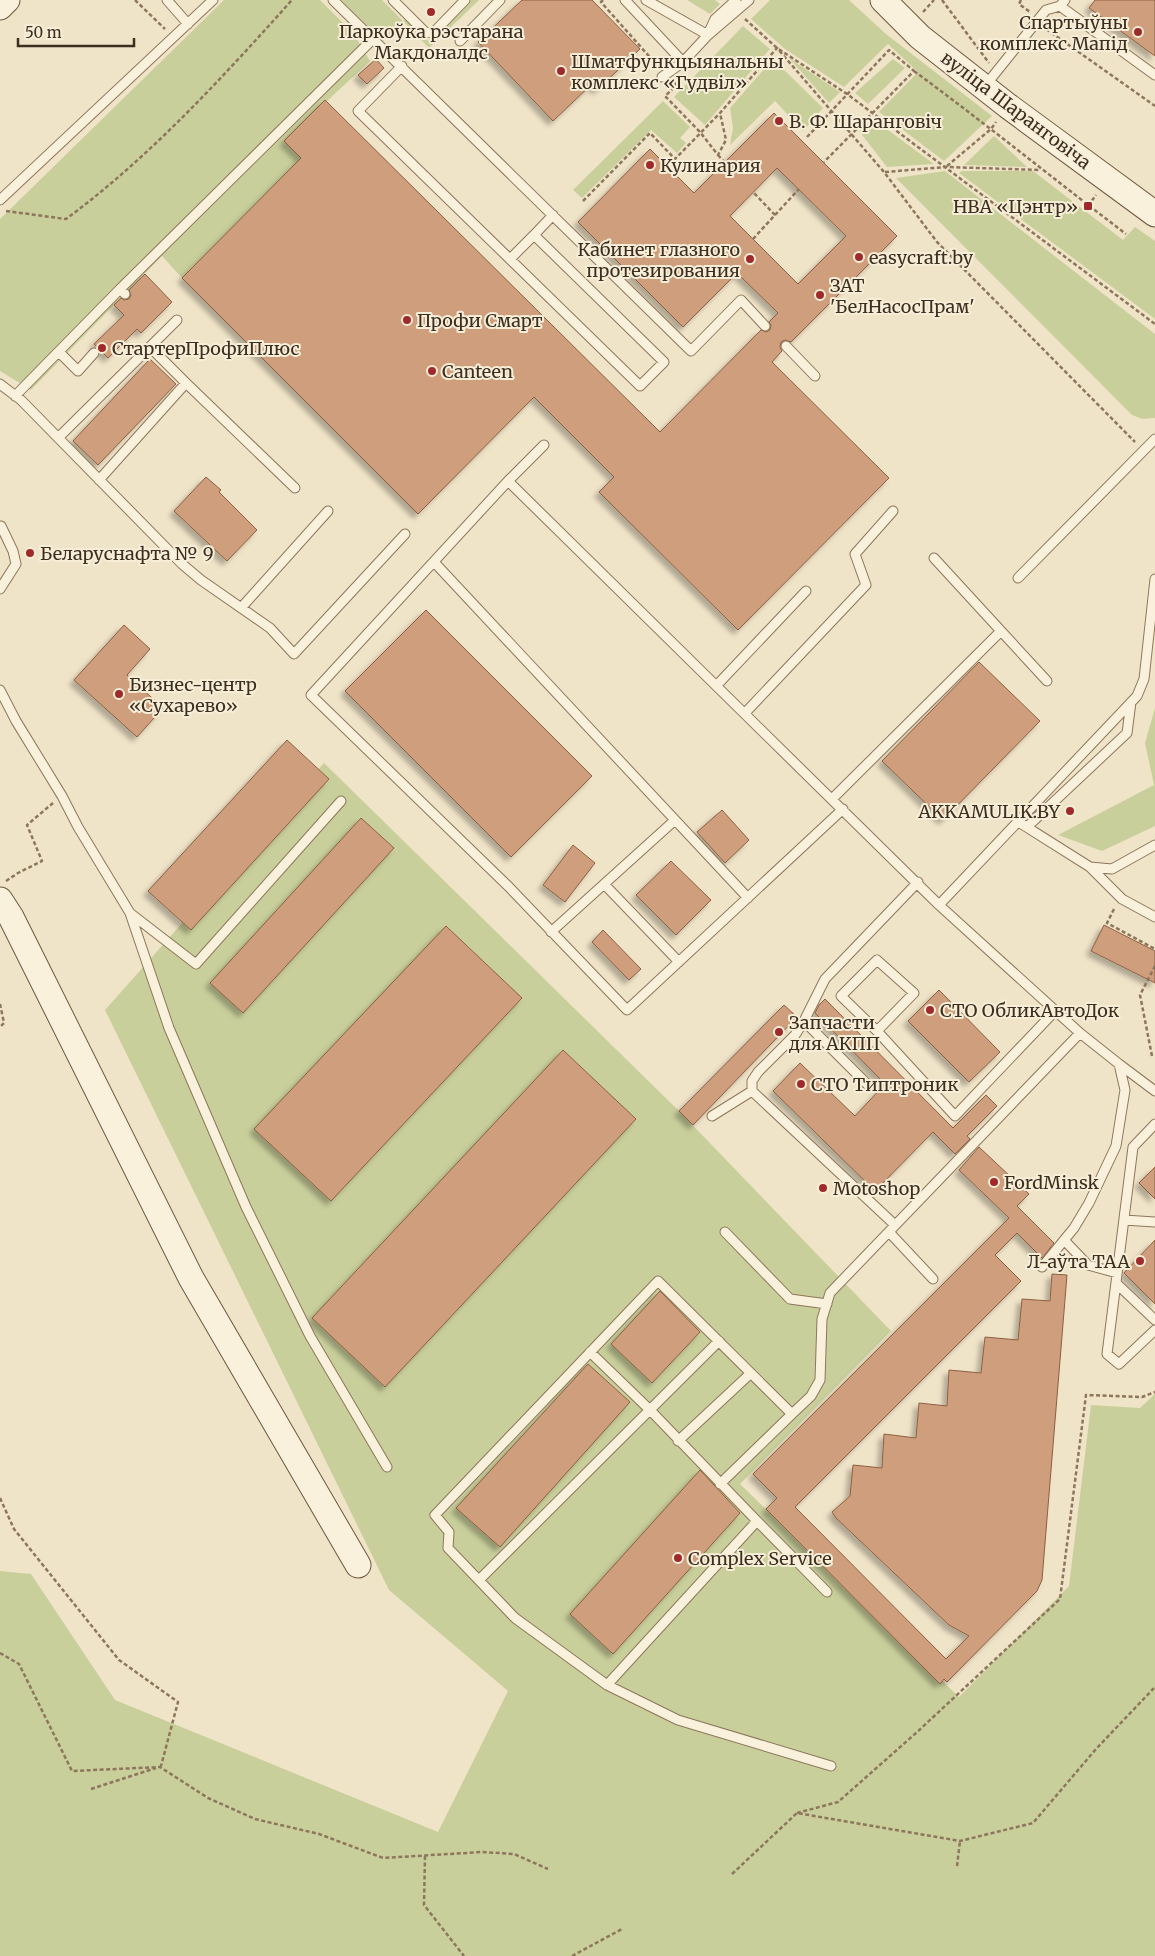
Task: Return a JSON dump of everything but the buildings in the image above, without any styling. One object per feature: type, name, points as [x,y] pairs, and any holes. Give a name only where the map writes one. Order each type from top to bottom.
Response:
[{"type":"main road","points":[[0,7],[6,0]]},
{"type":"main road","name":"вуліца Шаранговіча","points":[[883,0],[920,37],[991,79],[1008,106],[1155,214]]},
{"type":"main road","points":[[0,900],[11,917],[192,1278],[358,1565]]},
{"type":"lane","points":[[167,0],[188,24]]},
{"type":"lane","points":[[0,200],[213,0]]},
{"type":"lane","points":[[333,0],[374,38],[691,351],[741,300],[765,326]]},
{"type":"lane","points":[[393,0],[419,21],[426,33],[435,31],[465,0]]},
{"type":"lane","points":[[460,42],[500,0]]},
{"type":"lane","points":[[625,0],[683,62]]},
{"type":"lane","points":[[646,0],[708,35]]},
{"type":"lane","points":[[708,35],[715,19],[736,0]]},
{"type":"lane","points":[[662,77],[683,62],[708,35],[749,0]]},
{"type":"lane","points":[[991,79],[1046,10],[1063,3],[1155,75]]},
{"type":"lane","points":[[15,396],[123,292],[374,38]]},
{"type":"lane","points":[[402,66],[358,111],[640,386],[664,362],[534,235]]},
{"type":"lane","points":[[510,259],[553,215]]},
{"type":"lane","points":[[58,438],[177,320]]},
{"type":"lane","points":[[786,346],[815,376]]},
{"type":"lane","points":[[150,347],[295,488]]},
{"type":"lane","points":[[59,352],[78,371],[94,353]]},
{"type":"lane","points":[[0,384],[58,438],[182,564],[270,628],[294,654],[405,534]]},
{"type":"lane","points":[[99,480],[186,384]]},
{"type":"lane","points":[[1018,578],[1155,439]]},
{"type":"lane","points":[[544,445],[508,481],[312,695],[509,888],[627,1010],[843,810]]},
{"type":"lane","points":[[508,481],[918,882],[939,905],[1080,1033],[1155,1091]]},
{"type":"lane","points":[[745,713],[866,584],[855,554],[892,511]]},
{"type":"lane","points":[[242,608],[328,512]]},
{"type":"lane","points":[[0,526],[13,551],[16,564],[0,589]]},
{"type":"lane","points":[[934,558],[1047,680]]},
{"type":"lane","points":[[434,562],[748,898]]},
{"type":"lane","points":[[939,905],[1137,696],[1144,679],[1155,579]]},
{"type":"lane","points":[[717,685],[806,591]]},
{"type":"lane","points":[[832,799],[1001,631]]},
{"type":"lane","points":[[0,690],[16,721],[130,913],[169,1028],[246,1207],[310,1336],[387,1467]]},
{"type":"lane","points":[[1027,827],[1127,733],[1131,702]]},
{"type":"lane","points":[[130,913],[196,964],[341,801]]},
{"type":"lane","points":[[551,932],[675,820]]},
{"type":"lane","points":[[1017,821],[1090,867],[1120,896],[1155,917]]},
{"type":"lane","points":[[1090,867],[1112,868],[1155,846]]},
{"type":"lane","points":[[896,1225],[752,1091],[752,1081],[758,1072],[795,1035],[824,980],[918,882]]},
{"type":"lane","points":[[604,884],[678,962]]},
{"type":"lane","points":[[877,1031],[914,992],[877,960],[841,996],[877,1031],[955,1116],[1055,1011]]},
{"type":"lane","points":[[804,1021],[869,1086]]},
{"type":"lane","points":[[720,1484],[811,1396],[820,1380],[822,1319],[830,1293],[1080,1033]]},
{"type":"lane","points":[[1042,1267],[1064,1240],[1089,1203],[1116,1146],[1124,1090],[1120,1064]]},
{"type":"lane","points":[[712,1116],[752,1091]]},
{"type":"lane","points":[[1155,1124],[1133,1147],[1107,1354],[1119,1364],[1155,1330]]},
{"type":"lane","points":[[1124,1220],[1155,1222]]},
{"type":"lane","points":[[725,1232],[790,1299],[827,1304]]},
{"type":"lane","points":[[888,1232],[933,1279]]},
{"type":"lane","points":[[1064,1240],[1088,1265],[1117,1273]]},
{"type":"lane","points":[[792,1414],[658,1281],[435,1515],[449,1532],[448,1548],[515,1618],[607,1684],[678,1720],[831,1766]]},
{"type":"lane","points":[[1116,1283],[1155,1320]]},
{"type":"lane","points":[[479,1580],[651,1411],[719,1341]]},
{"type":"lane","points":[[590,1352],[651,1411],[678,1441],[827,1592]]},
{"type":"lane","points":[[678,1441],[751,1373]]},
{"type":"lane","points":[[607,1684],[757,1521]]},
{"type":"path","points":[[135,0],[174,37]]},
{"type":"path","points":[[0,210],[66,219],[103,192],[226,75],[292,0]]},
{"type":"path","points":[[604,0],[601,2],[655,63]]},
{"type":"path","points":[[922,12],[934,0]]},
{"type":"path","points":[[942,0],[989,62],[991,79]]},
{"type":"path","points":[[736,12],[777,48],[884,172],[937,242],[1144,450]]},
{"type":"path","points":[[1043,26],[1155,106]]},
{"type":"path","points":[[777,48],[847,94],[1155,324]]},
{"type":"path","points":[[583,201],[650,133],[675,159],[720,113],[777,48]]},
{"type":"path","points":[[807,137],[889,50],[991,128],[1041,170],[1126,234]]},
{"type":"path","points":[[824,162],[914,71]]},
{"type":"path","points":[[718,155],[726,140],[720,113]]},
{"type":"path","points":[[946,167],[991,128]]},
{"type":"path","points":[[700,132],[725,163]]},
{"type":"path","points":[[884,172],[946,167],[1041,170]]},
{"type":"path","points":[[753,239],[799,189]]},
{"type":"path","points":[[753,192],[775,215]]},
{"type":"path","points":[[0,886],[18,873],[42,861],[27,825],[62,796]]},
{"type":"path","points":[[1120,896],[1107,923],[1155,949]]},
{"type":"path","points":[[1152,1056],[1140,995],[1155,966]]},
{"type":"path","points":[[0,1004],[4,1022],[0,1027]]},
{"type":"path","points":[[732,1874],[797,1813],[838,1802],[916,1733],[1060,1599],[1086,1395],[1142,1398],[1155,1392]]},
{"type":"path","points":[[0,1498],[14,1530],[119,1660],[178,1702],[160,1767]]},
{"type":"path","points":[[0,1653],[19,1664],[72,1771],[160,1767],[208,1798],[255,1819],[319,1834],[383,1858],[482,1852],[514,1854],[548,1870]]},
{"type":"path","points":[[797,1813],[960,1842],[1033,1823],[1096,1749],[1155,1687]]},
{"type":"path","points":[[91,1790],[160,1767]]},
{"type":"path","points":[[957,1866],[960,1842]]},
{"type":"path","points":[[425,1856],[424,1905],[464,1956]]},
{"type":"path","points":[[572,1956],[622,1929]]},
{"type":"green space","points":[[224,0],[320,0],[354,34],[370,61],[284,141],[301,158],[182,278],[162,256],[31,390],[0,371],[0,219]]},
{"type":"green space","points":[[341,0],[382,0],[403,21],[383,41]]},
{"type":"green space","points":[[470,0],[479,0],[429,48],[403,21],[406,19],[428,41]]},
{"type":"green space","points":[[687,0],[715,0],[720,4],[710,14]]},
{"type":"green space","points":[[770,0],[849,0],[886,34],[992,116],[944,161],[879,112],[918,72],[888,44],[844,87],[785,49],[751,19]]},
{"type":"green space","points":[[743,26],[770,49],[705,125],[674,97]]},
{"type":"green space","points":[[789,58],[840,92],[829,103]]},
{"type":"green space","points":[[773,59],[823,108],[803,131],[775,101],[730,145],[733,128],[730,108]]},
{"type":"green space","points":[[893,59],[905,68],[868,104],[855,93]]},
{"type":"green space","points":[[663,101],[690,127],[680,138],[686,143],[677,153],[651,130],[582,198],[573,190]]},
{"type":"green space","points":[[873,119],[934,164],[887,167],[859,131]]},
{"type":"green space","points":[[994,136],[1027,167],[964,165]]},
{"type":"green space","points":[[945,171],[1155,334],[1155,418],[1142,419],[1132,415],[896,178]]},
{"type":"green space","points":[[962,171],[1033,171],[1123,240],[1135,227],[1155,241],[1155,319],[959,173]]},
{"type":"green space","points":[[1155,708],[1155,826],[1102,851],[1058,835],[1154,785],[1145,743]]},
{"type":"green space","points":[[324,763],[679,1111],[891,1331],[740,1484],[959,1697],[1069,1586],[1091,1405],[1140,1408],[1155,1394],[1155,1956],[0,1956],[0,1571],[31,1574],[115,1700],[438,1832],[508,1691],[389,1590],[105,1010]]},
{"type":"place","name":"Паркоўка рэстарана Макдоналдс","points":[[431,12]]},
{"type":"place","name":"Спартыўны комплекс Мапід","points":[[1138,32]]},
{"type":"place","name":"Шматфункцыянальны комплекс «Гудвіл»","points":[[561,71]]},
{"type":"place","name":"В. Ф. Шаранговіч","points":[[779,121]]},
{"type":"place","name":"Кулинария","points":[[650,165]]},
{"type":"place","name":"НВА «Цэнтр»","points":[[1088,206]]},
{"type":"place","name":"easycraft.by","points":[[859,257]]},
{"type":"place","name":"Кабинет глазного протезирования","points":[[750,259]]},
{"type":"place","name":"ЗАТ 'БелНасосПрам'","points":[[820,295]]},
{"type":"place","name":"Профи Смарт","points":[[407,320]]},
{"type":"place","name":"СтартерПрофиПлюс","points":[[102,348]]},
{"type":"place","name":"Canteen","points":[[432,371]]},
{"type":"place","name":"Беларуснафта № 9","points":[[30,553]]},
{"type":"place","name":"Бизнес-центр «Сухарево»","points":[[119,694]]},
{"type":"place","name":"AKKAMULIK.BY","points":[[1070,811]]},
{"type":"place","name":"СТО ОбликАвтоДок","points":[[930,1010]]},
{"type":"place","name":"Запчасти для АКПП","points":[[779,1032]]},
{"type":"place","name":"СТО Типтроник","points":[[801,1084]]},
{"type":"place","name":"FordMinsk","points":[[994,1182]]},
{"type":"place","name":"Motoshop","points":[[823,1188]]},
{"type":"place","name":"Л-аўта ТАА","points":[[1140,1261]]},
{"type":"place","name":"Complex Service","points":[[678,1558]]}]
